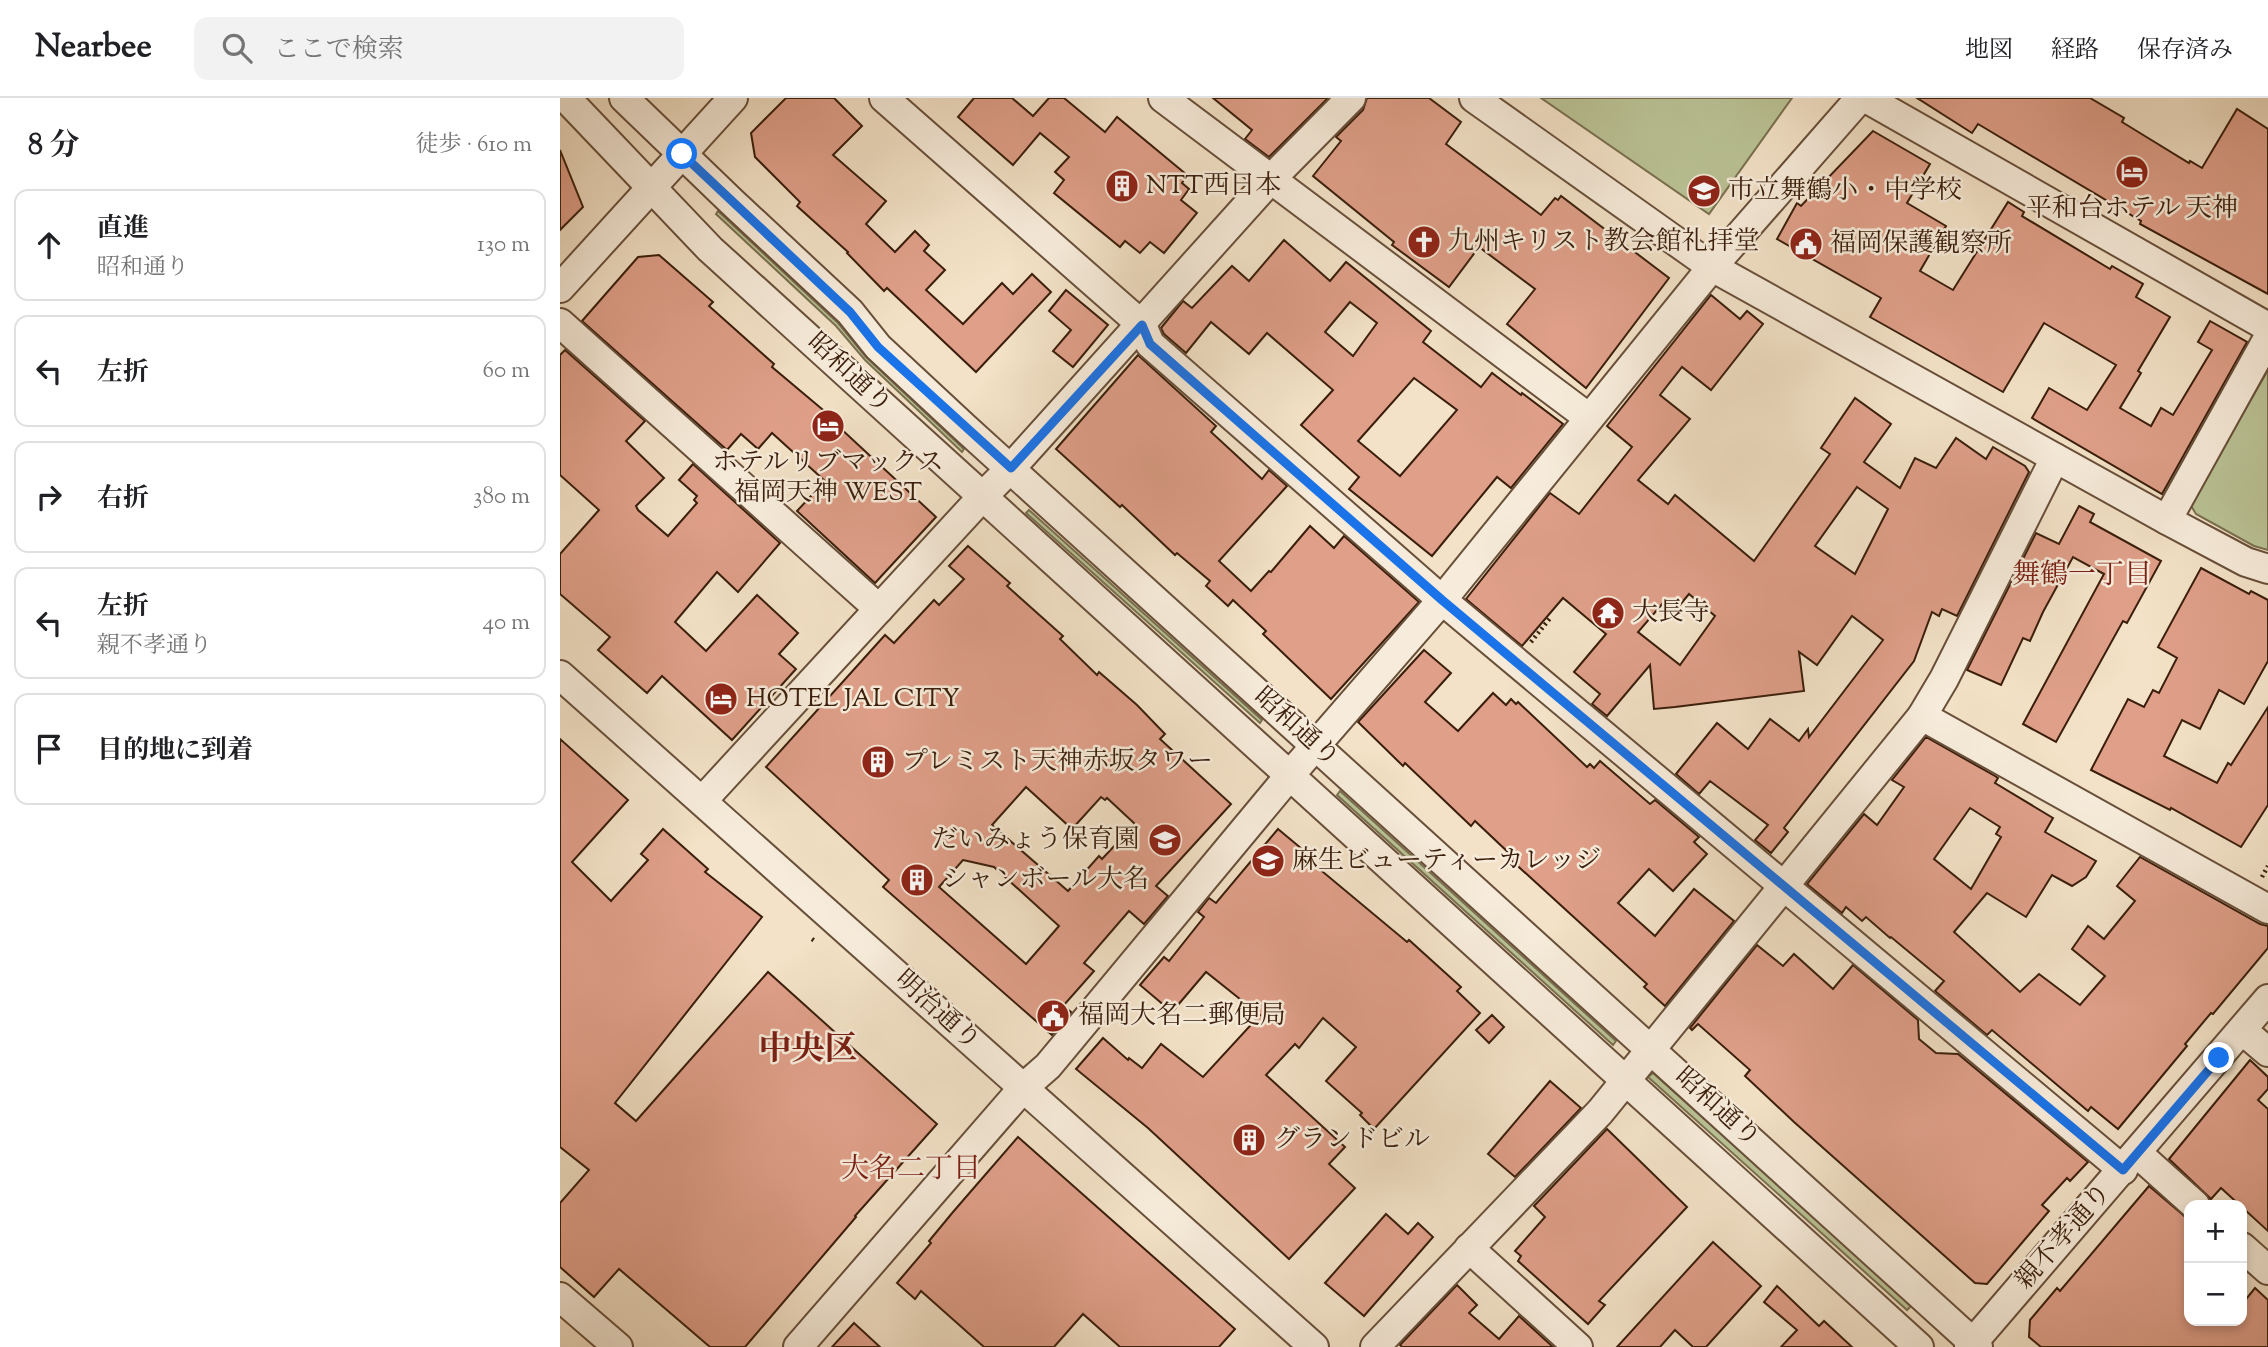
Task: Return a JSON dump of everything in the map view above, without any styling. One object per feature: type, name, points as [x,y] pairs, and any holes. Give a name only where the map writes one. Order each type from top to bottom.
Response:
[{"type":"street","name":"昭和通り","points":[[566,98],[710,249],[1919,1347]]},
{"type":"street","name":"昭和通り","points":[[624,98],[850,312],[878,347],[1974,1345]]},
{"type":"street","points":[[560,288],[733,98]]},
{"type":"street","points":[[884,98],[1142,325],[1150,344],[1515,662],[1782,886],[2130,1162],[2187,1200]]},
{"type":"street","points":[[1163,98],[1588,418]]},
{"type":"street","points":[[703,800],[1011,468],[1271,180],[1351,98]]},
{"type":"street","points":[[1474,98],[1712,267],[2167,520],[2246,562],[2268,569]]},
{"type":"street","points":[[798,1347],[1023,1088],[1048,1066],[1290,775],[1442,600],[1712,267],[1860,98]]},
{"type":"street","points":[[1866,98],[2268,327]]},
{"type":"street","points":[[560,323],[879,610]]},
{"type":"street","points":[[2167,520],[2268,338]]},
{"type":"street","points":[[1376,1347],[1600,1112],[1922,716],[1944,678],[2054,458]]},
{"type":"street","name":"明治通り","points":[[560,674],[1314,1347]]},
{"type":"street","points":[[1922,716],[2268,909]]},
{"type":"street","name":"親不孝通り","points":[[1974,1345],[2268,999]]},
{"type":"street","points":[[2242,1030],[2268,1052]]},
{"type":"street","points":[[1469,1248],[1578,1347]]},
{"type":"street","points":[[2247,1251],[2268,1270]]},
{"type":"street","points":[[560,1297],[618,1347]]},
{"type":"path","points":[[1515,662],[1551,617]]},
{"type":"green space","name":"市立舞鶴小・中学校","points":[[1541,98],[1792,98],[1709,214]]},
{"type":"green space","points":[[718,211],[838,323],[866,357],[964,449],[962,452],[865,360],[836,326],[716,214]]},
{"type":"green space","points":[[2268,370],[2268,550],[2254,546],[2196,514],[2190,504]]},
{"type":"green space","points":[[1029,510],[1262,720],[1260,723],[1026,513]]},
{"type":"green space","points":[[1340,791],[1616,1041],[1613,1045],[1337,795]]},
{"type":"green space","points":[[1653,1073],[1912,1305],[1907,1310],[1648,1077]]},
{"type":"building","points":[[786,98],[834,98],[862,126],[833,155],[886,201],[866,224],[895,252],[915,231],[929,245],[924,251],[945,270],[926,290],[963,324],[1002,283],[1013,294],[1032,274],[1051,292],[976,372],[887,288],[884,291],[848,252],[797,206],[800,202],[755,157],[751,133]]},
{"type":"building","name":"NTT西日本","points":[[974,98],[1012,98],[1033,116],[1049,98],[1064,98],[1105,132],[1117,117],[1187,175],[1182,183],[1189,189],[1181,200],[1197,213],[1164,253],[1150,242],[1140,253],[1125,241],[1120,247],[1054,193],[1064,180],[1055,172],[1069,157],[1040,133],[1013,165],[958,117]]},
{"type":"building","points":[[1213,98],[1328,98],[1269,157],[1245,139],[1252,130]]},
{"type":"building","points":[[1367,98],[1429,98],[1461,122],[1446,144],[1541,215],[1555,198],[1558,200],[1561,196],[1669,278],[1586,388],[1507,324],[1535,289],[1479,247],[1449,287],[1392,245],[1394,242],[1313,176],[1341,141],[1336,137],[1363,110]]},
{"type":"building","points":[[1917,98],[2090,98],[2124,118],[2122,122],[2189,163],[2190,161],[2202,168],[2237,109],[2268,129],[2268,294],[2140,224],[2141,221],[1978,124],[1972,133]]},
{"type":"building","points":[[1873,131],[1930,164],[1907,203],[1946,226],[1920,271],[1953,290],[2008,202],[2024,212],[2022,216],[2110,269],[2112,266],[2143,284],[2136,297],[2170,317],[2120,408],[2151,426],[2161,408],[2173,415],[2212,350],[2198,342],[2210,321],[2247,342],[2162,494],[2032,418],[2049,388],[2087,410],[2116,365],[2044,323],[2003,392],[1870,317],[1881,298],[1777,239],[1797,203],[1801,206]]},
{"type":"building","points":[[560,150],[583,207],[560,230]]},
{"type":"building","points":[[1284,240],[1330,281],[1346,262],[1431,331],[1423,342],[1481,387],[1492,373],[1563,424],[1511,488],[1497,477],[1432,556],[1349,489],[1359,477],[1301,425],[1333,390],[1267,333],[1249,354],[1211,322],[1186,353],[1164,334],[1161,328],[1183,301],[1192,308],[1232,266],[1249,281]],"holes":[[[1350,302],[1377,323],[1353,356],[1325,332]],[[1414,378],[1457,410],[1400,476],[1358,441]]]},
{"type":"building","points":[[659,255],[713,302],[709,306],[774,364],[772,367],[841,425],[839,427],[936,517],[875,583],[797,511],[825,481],[772,433],[758,449],[741,434],[727,450],[582,321],[638,257]]},
{"type":"building","points":[[1066,290],[1108,325],[1073,367],[1053,351],[1071,330],[1049,311]]},
{"type":"building","points":[[1711,295],[1740,319],[1747,311],[1763,324],[1711,390],[1682,367],[1660,395],[1690,419],[1638,480],[1668,504],[1675,495],[1754,561],[1830,454],[1821,448],[1855,398],[1891,424],[1864,462],[1900,488],[1915,458],[1936,468],[1956,438],[1986,459],[1993,447],[2025,466],[2029,472],[1957,616],[1942,609],[1939,616],[1932,612],[1914,661],[1784,828],[1788,832],[1771,853],[1755,840],[1768,825],[1710,781],[1699,794],[1676,774],[1717,723],[1748,749],[1770,719],[1799,741],[1808,729],[1809,737],[1883,640],[1852,616],[1817,665],[1799,652],[1804,691],[1675,707],[1654,709],[1650,665],[1607,716],[1592,704],[1600,694],[1574,672],[1606,634],[1563,598],[1522,646],[1466,599],[1550,493],[1579,514],[1632,447],[1607,426]],"holes":[[[1857,487],[1888,509],[1855,574],[1815,546]],[[1689,594],[1715,616],[1680,665],[1638,632],[1663,603],[1674,612]]]},
{"type":"building","points":[[565,350],[645,421],[626,441],[664,478],[636,506],[638,510],[668,536],[697,503],[694,500],[697,496],[679,480],[693,464],[780,543],[738,592],[717,572],[675,622],[706,651],[757,595],[798,633],[779,654],[796,669],[732,740],[662,676],[647,693],[598,650],[610,637],[560,594],[560,554],[599,510],[560,475],[560,355]]},
{"type":"building","points":[[1138,355],[1216,426],[1211,432],[1262,479],[1269,470],[1287,486],[1219,561],[1251,591],[1310,526],[1334,548],[1344,536],[1419,602],[1331,699],[1263,634],[1266,631],[1233,600],[1228,606],[1206,586],[1210,581],[1177,553],[1175,555],[1056,449]]},
{"type":"building","points":[[2079,506],[2094,514],[2090,522],[2161,561],[2127,623],[2123,621],[2056,742],[2023,724],[2104,574],[2073,557],[2030,641],[2023,638],[2001,685],[1967,670],[2036,533],[2059,544]]},
{"type":"building","points":[[968,546],[1010,583],[1007,586],[1063,636],[1060,639],[1097,675],[1099,672],[1137,705],[1165,734],[1160,739],[1231,804],[1156,886],[1168,896],[1144,924],[1129,911],[1084,963],[1094,971],[1063,1006],[1071,1012],[1052,1035],[883,887],[889,880],[766,767],[885,635],[894,643],[934,600],[939,605],[964,579],[949,566]],"holes":[[[1026,787],[1072,829],[1101,797],[1105,800],[1107,798],[1135,824],[1102,859],[1099,856],[1068,891],[992,825]],[[963,860],[994,867],[1059,926],[1026,964],[939,887]]]},
{"type":"building","points":[[2201,568],[2249,594],[2251,591],[2268,600],[2268,661],[2244,704],[2219,690],[2200,729],[2182,720],[2164,756],[2217,783],[2268,707],[2268,805],[2241,847],[2171,808],[2170,810],[2091,770],[2128,699],[2144,707],[2153,690],[2159,693],[2177,658],[2158,647]]},
{"type":"building","points":[[1424,650],[1451,673],[1425,702],[1458,731],[1493,693],[1506,705],[1511,699],[1516,704],[1518,702],[1587,767],[1590,764],[1594,768],[1600,761],[1650,804],[1655,800],[1699,837],[1694,842],[1707,854],[1673,891],[1649,869],[1618,903],[1655,936],[1694,889],[1734,921],[1665,1006],[1644,987],[1647,984],[1509,858],[1511,855],[1475,821],[1471,826],[1358,722]]},
{"type":"building","points":[[1926,737],[1995,776],[1998,778],[1995,783],[2053,818],[2045,832],[2096,861],[2086,877],[2072,886],[2052,875],[2026,917],[1987,893],[1954,932],[2020,992],[2039,974],[2080,1005],[2105,976],[2072,949],[2088,926],[2104,939],[2135,901],[2117,886],[2140,857],[2268,926],[2268,948],[2185,1044],[2187,1046],[2118,1129],[2091,1107],[2088,1111],[1992,1030],[1987,1035],[1935,991],[1944,981],[1866,917],[1862,921],[1846,907],[1842,913],[1807,884],[1864,814],[1877,825],[1904,787],[1892,780]],"holes":[[[1970,808],[2000,827],[1996,834],[2001,837],[1971,889],[1934,859]]]},
{"type":"building","points":[[560,739],[628,800],[572,862],[611,901],[648,860],[641,854],[663,829],[708,869],[705,872],[762,917],[615,1103],[636,1121],[768,972],[937,1124],[855,1216],[745,1347],[710,1347],[619,1269],[594,1297],[560,1267],[560,1203],[589,1170],[560,1147]]},
{"type":"building","points":[[1278,829],[1314,859],[1311,862],[1407,942],[1409,940],[1461,987],[1457,991],[1480,1013],[1374,1129],[1360,1115],[1362,1113],[1326,1081],[1356,1047],[1323,1018],[1299,1048],[1295,1044],[1266,1075],[1345,1147],[1329,1164],[1355,1188],[1289,1259],[1148,1128],[1076,1069],[1103,1038],[1128,1060],[1129,1058],[1142,1068],[1161,1044],[1203,1077],[1260,1015],[1206,972],[1172,1012],[1140,985],[1164,957],[1169,961],[1204,917],[1198,912],[1209,898],[1216,903]]},
{"type":"building","points":[[1757,945],[1783,966],[1794,954],[1833,989],[1853,965],[1918,1020],[1919,1039],[1936,1053],[1958,1054],[2088,1162],[2070,1181],[2067,1178],[2042,1205],[2049,1211],[1987,1284],[1975,1283],[1794,1122],[1745,1076],[1750,1070],[1698,1024],[1692,1030],[1690,1028]]},
{"type":"building","points":[[1492,1015],[1504,1027],[1489,1043],[1476,1030]]},
{"type":"building","points":[[2250,1060],[2268,1077],[2268,1089],[2258,1100],[2268,1109],[2268,1231],[2247,1212],[2247,1200],[2234,1200],[2221,1188],[2211,1199],[2169,1159]]},
{"type":"building","points":[[1550,1081],[1581,1108],[1515,1177],[1488,1154]]},
{"type":"building","points":[[1607,1129],[1687,1207],[1599,1301],[1605,1305],[1588,1324],[1518,1261],[1521,1256],[1515,1251],[1545,1217],[1534,1206]]},
{"type":"building","points":[[1018,1137],[1235,1329],[1219,1347],[1120,1347],[1083,1314],[1054,1347],[984,1347],[921,1291],[915,1299],[897,1283],[953,1212]]},
{"type":"building","points":[[2149,1186],[2184,1216],[2184,1326],[2247,1326],[2247,1298],[2255,1288],[2268,1300],[2268,1347],[2041,1347],[2029,1337],[2030,1320],[2057,1288],[2060,1291]]},
{"type":"building","points":[[1386,1214],[1408,1234],[1418,1223],[1433,1237],[1364,1316],[1325,1283]]},
{"type":"building","points":[[1713,1242],[1761,1286],[1706,1347],[1693,1347],[1675,1330],[1660,1347],[1617,1347]]},
{"type":"building","points":[[1457,1285],[1477,1305],[1469,1313],[1499,1339],[1519,1316],[1553,1347],[1402,1347],[1400,1345]]},
{"type":"building","points":[[1777,1286],[1819,1326],[1824,1321],[1852,1347],[1781,1347],[1797,1330],[1764,1302]]},
{"type":"building","points":[[854,1323],[880,1347],[832,1347]]},
{"type":"place","name":"平和台ホテル 天神","points":[[2132,172]]},
{"type":"place","name":"NTT西日本","points":[[1122,186]]},
{"type":"place","name":"市立舞鶴小・中学校","points":[[1704,191]]},
{"type":"place","name":"九州キリスト教会館礼拝堂","points":[[1424,242]]},
{"type":"place","name":"福岡保護観察所","points":[[1806,244]]},
{"type":"place","name":"ホテルリブマックス 福岡天神 WEST","points":[[828,426]]},
{"type":"place","name":"大長寺","points":[[1608,613]]},
{"type":"place","name":"HOTEL JAL CITY","points":[[721,699]]},
{"type":"place","name":"プレミスト天神赤坂タワー","points":[[878,762]]},
{"type":"place","name":"だいみょう保育園","points":[[1165,840]]},
{"type":"place","name":"麻生ビューティーカレッジ","points":[[1268,861]]},
{"type":"place","name":"シャンボール大名","points":[[917,880]]},
{"type":"place","name":"福岡大名二郵便局","points":[[1053,1016]]},
{"type":"place","name":"グランドビル","points":[[1249,1140]]},
{"type":"district","name":"舞鶴一丁目","points":[[2082,576]]},
{"type":"district","name":"中央区","points":[[808,1051]]},
{"type":"district","name":"大名二丁目","points":[[911,1170]]},
{"type":"route","points":[[682,154],[850,312],[878,347],[1011,468],[1142,325],[1150,344],[1442,600],[2123,1170],[2219,1058]]}]
